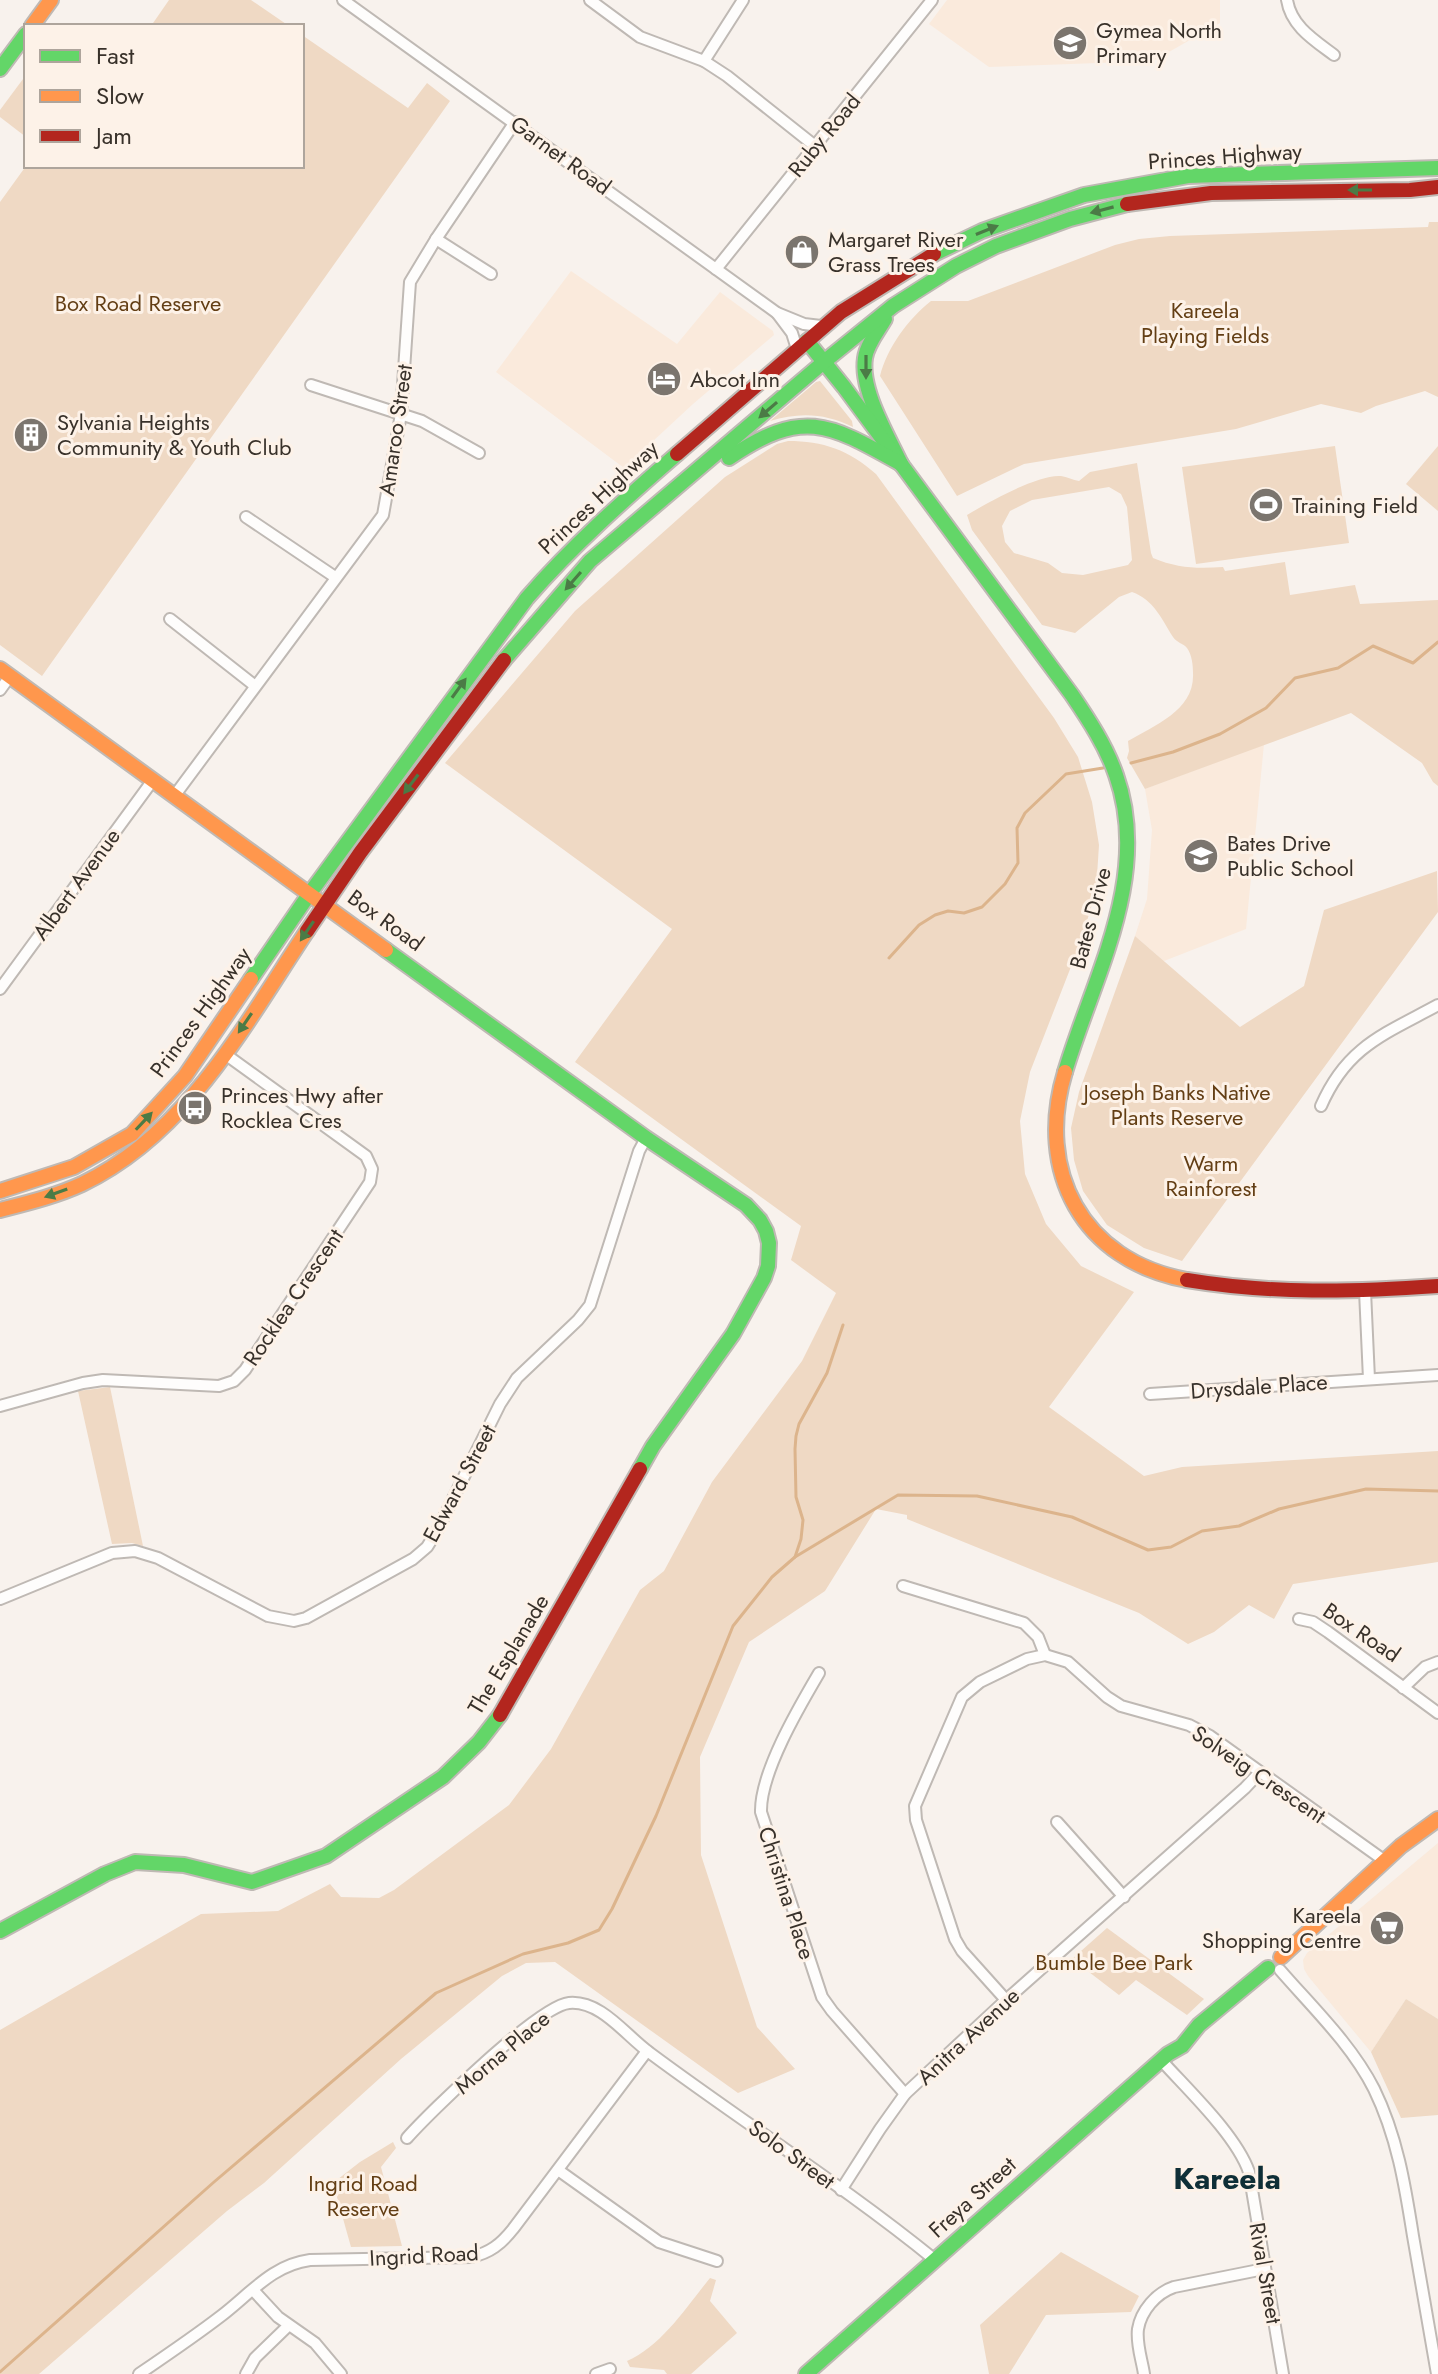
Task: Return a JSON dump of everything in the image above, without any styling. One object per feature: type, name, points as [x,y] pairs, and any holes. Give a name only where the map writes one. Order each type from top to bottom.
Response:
[{"type":"main road","points":[[33,24],[51,0]]},
{"type":"main road","points":[[0,69],[24,37]]},
{"type":"main road","name":"Princes Highway","points":[[0,1191],[74,1167],[132,1134],[185,1076],[310,893],[476,665],[560,560],[622,501],[823,325],[869,292],[922,260],[982,231],[1084,195],[1188,176],[1438,168]]},
{"type":"main road","name":"Princes Highway","points":[[0,1210],[82,1184],[130,1155],[167,1124],[225,1054],[360,853],[522,638],[590,561],[893,306],[956,266],[996,246],[1070,219],[1125,204],[1211,193],[1438,187]]},
{"type":"main road","points":[[893,306],[868,347],[864,371],[870,393],[901,464]]},
{"type":"main road","name":"Bates Drive","points":[[802,345],[825,361],[947,523],[1090,722],[1115,766],[1127,828],[1128,862],[1122,898],[1059,1091],[1053,1127],[1056,1157],[1075,1209],[1115,1250],[1147,1269],[1169,1276],[1207,1283],[1307,1292],[1438,1286]]},
{"type":"main road","points":[[700,469],[723,462],[767,433],[807,425],[846,434],[901,464]]},
{"type":"main road","name":"Box Road","points":[[5,673],[646,1138],[746,1205]]},
{"type":"main road","name":"The Esplanade","points":[[0,1931],[105,1874],[135,1862],[184,1865],[252,1882],[326,1856],[454,1768],[503,1711],[653,1446],[733,1334],[764,1278],[769,1243],[760,1220],[746,1205]]},
{"type":"main road","name":"Freya Street","points":[[806,2374],[1165,2057],[1171,2044],[1188,2028],[1199,2025],[1276,1965],[1299,1938],[1417,1833],[1438,1819]]},
{"type":"street","name":"Garnet Road","points":[[343,0],[777,313],[804,324],[823,325]]},
{"type":"street","points":[[590,0],[640,37],[704,61],[815,146]]},
{"type":"street","points":[[704,61],[743,0]]},
{"type":"street","name":"Ruby Road","points":[[716,269],[932,0]]},
{"type":"street","points":[[1287,0],[1301,28],[1334,55]]},
{"type":"street","name":"Amaroo Street","points":[[175,795],[383,515],[401,414],[410,282],[515,122]]},
{"type":"street","points":[[436,239],[491,274]]},
{"type":"street","name":"Garnet Road","points":[[777,313],[802,345]]},
{"type":"street","points":[[311,385],[422,421],[479,453]]},
{"type":"street","points":[[246,517],[335,577]]},
{"type":"street","points":[[170,619],[254,685]]},
{"type":"street","points":[[0,690],[5,673]]},
{"type":"street","name":"Albert Avenue","points":[[0,989],[153,780]]},
{"type":"street","points":[[1321,1106],[1333,1083],[1368,1043],[1438,1005]]},
{"type":"street","name":"Rocklea Crescent","points":[[0,1406],[103,1380],[219,1386],[234,1381],[245,1370],[370,1182],[372,1169],[366,1156],[225,1054]]},
{"type":"street","name":"Edward Street","points":[[0,1599],[112,1553],[135,1551],[158,1558],[255,1610],[281,1620],[294,1621],[306,1618],[413,1559],[427,1547],[437,1531],[500,1404],[517,1378],[590,1305],[639,1151],[646,1138]]},
{"type":"street","points":[[1365,1291],[1369,1379]]},
{"type":"street","name":"Drysdale Place","points":[[1150,1394],[1438,1375]]},
{"type":"street","points":[[903,1586],[1024,1623],[1038,1637],[1045,1655],[1007,1668],[980,1682],[962,1697],[915,1806],[916,1820],[958,1946],[1006,2000]]},
{"type":"street","name":"Box Road","points":[[1299,1619],[1313,1622],[1328,1632],[1438,1713]]},
{"type":"street","name":"Solveig Crescent","points":[[1045,1655],[1068,1662],[1121,1706],[1200,1730],[1385,1861]]},
{"type":"street","points":[[1403,1688],[1425,1667],[1438,1662]]},
{"type":"street","name":"Christina Place","points":[[819,1673],[794,1716],[766,1779],[761,1812],[822,1997],[905,2094]]},
{"type":"street","name":"Anitra Avenue","points":[[841,2190],[905,2094],[1260,1772]]},
{"type":"street","points":[[1057,1822],[1124,1897]]},
{"type":"street","points":[[1276,1965],[1354,2056],[1389,2124],[1401,2162],[1437,2374]]},
{"type":"street","name":"Morna Place","points":[[407,2138],[426,2117],[535,2020],[561,2005],[578,2003],[595,2008],[647,2051]]},
{"type":"street","name":"Ingrid Road","points":[[139,2374],[221,2316],[282,2267],[301,2261],[471,2257],[497,2247],[647,2051]]},
{"type":"street","name":"Solo Street","points":[[647,2051],[935,2260]]},
{"type":"street","name":"Rival Street","points":[[1165,2057],[1235,2144],[1249,2172],[1283,2374]]},
{"type":"street","points":[[558,2170],[659,2242],[717,2261]]},
{"type":"street","points":[[1144,2374],[1138,2329],[1156,2297],[1174,2287],[1264,2269]]},
{"type":"street","points":[[253,2290],[288,2326],[315,2343],[341,2374]]},
{"type":"street","points":[[246,2374],[255,2358],[288,2326]]},
{"type":"street","points":[[596,2374],[610,2369]]},
{"type":"shaded area","name":"Gymea North Primary","points":[[947,0],[1220,0],[1220,23],[1153,61],[989,67],[929,24]]},
{"type":"shaded area","points":[[571,271],[677,344],[720,292],[773,331],[774,335],[624,468],[496,372]]},
{"type":"shaded area","name":"Bates Drive Public School","points":[[1264,744],[1246,929],[1164,961],[1135,936],[1147,899],[1152,830],[1145,789]]},
{"type":"shaded area","name":"Kareela Shopping Centre","points":[[1438,1843],[1438,2019],[1406,1999],[1371,2052],[1308,1976],[1303,1960],[1307,1953]]},
{"type":"green space","points":[[169,0],[251,0],[286,24],[152,24]]},
{"type":"green space","name":"Box Road Reserve","points":[[304,36],[408,108],[427,83],[450,101],[42,676],[0,645],[0,202],[25,168],[304,168]]},
{"type":"green space","points":[[24,78],[24,135],[0,117],[0,110]]},
{"type":"green space","name":"Kareela Playing Fields","points":[[1429,222],[1438,222],[1438,397],[1425,391],[1361,413],[1321,404],[1236,429],[1024,464],[957,496],[880,376],[900,335],[914,316],[931,301],[968,301],[1115,245],[1170,236],[1428,227]]},
{"type":"green space","points":[[820,381],[852,421],[853,427],[812,415],[770,421],[816,382]]},
{"type":"green space","points":[[788,441],[835,448],[876,474],[1054,718],[1078,757],[1092,802],[1099,845],[1096,891],[1081,941],[1030,1072],[1020,1121],[1025,1174],[1046,1224],[1081,1266],[1134,1292],[1049,1407],[1144,1476],[1182,1467],[1438,1451],[1438,1562],[1293,1584],[1274,1619],[1249,1605],[1214,1632],[1188,1644],[1139,1613],[907,1519],[907,1515],[876,1509],[825,1591],[749,1642],[700,1757],[701,1855],[757,2027],[795,2069],[738,2093],[555,1962],[526,1963],[502,1976],[401,2059],[264,2183],[227,2211],[39,2374],[0,2374],[0,2030],[201,1914],[278,1911],[330,1884],[341,1897],[379,1898],[509,1805],[551,1749],[640,1590],[664,1571],[712,1482],[802,1361],[836,1293],[791,1260],[801,1226],[575,1062],[672,929],[445,763],[575,611],[725,477],[777,444]]},
{"type":"green space","name":"Training Field","points":[[1335,446],[1349,543],[1196,564],[1182,467]]},
{"type":"green space","points":[[1438,446],[1438,511],[1406,484]]},
{"type":"green space","points":[[1137,463],[1153,558],[1187,567],[1223,567],[1225,571],[1285,562],[1290,595],[1355,585],[1360,604],[1438,600],[1438,786],[1422,763],[1351,713],[1145,789],[1127,758],[1128,741],[1171,715],[1187,697],[1193,673],[1187,648],[1175,639],[1151,605],[1132,592],[1119,597],[1075,633],[1042,625],[972,530],[967,515],[1039,480],[1061,476],[1079,481],[1090,472]],"holes":[[[1109,487],[1121,494],[1127,507],[1132,560],[1128,565],[1083,575],[1062,573],[1048,563],[1014,553],[1005,542],[1002,526],[1010,511],[1032,500]]]},
{"type":"green space","name":"Joseph Banks Native Plants Reserve","points":[[1437,871],[1438,912],[1182,1261],[1144,1248],[1107,1225],[1083,1191],[1074,1160],[1071,1128],[1079,1092],[1135,936],[1240,1027],[1304,986],[1324,910]]},
{"type":"green space","points":[[110,1387],[143,1546],[112,1544],[78,1391]]},
{"type":"green space","name":"Bumble Bee Park","points":[[1107,1928],[1204,1999],[1187,2015],[1136,1980],[1119,1995],[1072,1959]]},
{"type":"green space","points":[[1406,1999],[1438,2019],[1438,2115],[1401,2118],[1371,2052]]},
{"type":"green space","name":"Ingrid Road Reserve","points":[[393,2142],[396,2148],[381,2167],[402,2246],[351,2247],[333,2183]]},
{"type":"green space","points":[[1061,2252],[1139,2296],[1131,2312],[1046,2315],[1009,2374],[989,2374],[980,2325]]},
{"type":"green space","points":[[710,2278],[716,2280],[710,2301],[737,2333],[691,2374],[667,2374],[664,2370],[630,2367],[627,2361],[663,2336]]},
{"type":"waterway","points":[[1131,763],[1173,752],[1220,734],[1266,708],[1295,678],[1338,668],[1373,646],[1413,663],[1438,642]]},
{"type":"waterway","points":[[889,958],[919,925],[935,915],[948,911],[964,913],[982,907],[1005,884],[1018,863],[1017,828],[1025,813],[1066,774],[1103,768]]},
{"type":"waterway","points":[[795,1557],[803,1520],[796,1497],[796,1436],[799,1424],[827,1373],[843,1325]]},
{"type":"waterway","points":[[0,2372],[214,2182],[436,1993],[523,1954],[568,1943],[599,1930],[656,1816],[733,1626],[772,1577],[795,1557],[898,1495],[977,1496],[1072,1517],[1148,1550],[1171,1547],[1202,1531],[1239,1526],[1279,1509],[1366,1489],[1438,1491]]},
{"type":"traffic: fast","points":[[0,69],[24,37]]},
{"type":"traffic: fast","points":[[934,254],[982,231],[1084,195],[1188,176],[1438,168]]},
{"type":"traffic: fast","points":[[504,660],[590,561],[893,306],[956,266],[996,246],[1070,219],[1127,204]]},
{"type":"traffic: fast","points":[[885,319],[868,348],[865,371],[876,412],[901,464]]},
{"type":"traffic: fast","points":[[807,341],[1072,695],[1091,724],[1116,775],[1125,813],[1127,851],[1123,889],[1103,963],[1065,1072]]},
{"type":"traffic: fast","points":[[729,458],[777,432],[815,427],[854,439],[901,464]]},
{"type":"traffic: fast","points":[[251,979],[310,893],[527,598],[581,541],[677,454]]},
{"type":"traffic: fast","points":[[386,950],[646,1138],[746,1205],[766,1231],[769,1243],[764,1278],[733,1334],[640,1469]]},
{"type":"traffic: fast","points":[[0,1931],[105,1874],[135,1862],[184,1865],[252,1882],[326,1856],[443,1777],[479,1742],[500,1715]]},
{"type":"traffic: fast","points":[[806,2374],[1168,2054],[1182,2046],[1199,2025],[1268,1968]]},
{"type":"traffic: slow","points":[[33,24],[51,0]]},
{"type":"traffic: slow","points":[[0,669],[386,950]]},
{"type":"traffic: slow","points":[[0,1210],[82,1184],[119,1163],[153,1136],[211,1074],[307,931]]},
{"type":"traffic: slow","points":[[0,1191],[74,1167],[132,1134],[185,1076],[251,979]]},
{"type":"traffic: slow","points":[[1065,1072],[1057,1109],[1057,1144],[1063,1176],[1075,1206],[1094,1232],[1119,1253],[1150,1270],[1187,1280]]},
{"type":"traffic: slow","points":[[1281,1957],[1401,1846],[1438,1819]]},
{"type":"traffic: jam","points":[[1127,204],[1211,193],[1438,187]]},
{"type":"traffic: jam","points":[[677,454],[841,312],[934,254]]},
{"type":"traffic: jam","points":[[307,931],[360,853],[504,660]]},
{"type":"traffic: jam","points":[[1187,1280],[1250,1288],[1312,1290],[1438,1286]]},
{"type":"traffic: jam","points":[[500,1715],[640,1469]]},
{"type":"place","name":"Gymea North Primary","points":[[1070,43]]},
{"type":"place","name":"Margaret River Grass Trees","points":[[802,252]]},
{"type":"place","name":"Abcot Inn","points":[[664,379]]},
{"type":"place","name":"Sylvania Heights Community & Youth Club","points":[[31,435]]},
{"type":"place","name":"Training Field","points":[[1266,505]]},
{"type":"place","name":"Bates Drive Public School","points":[[1201,856]]},
{"type":"place","name":"Princes Hwy after Rocklea Cres","points":[[195,1108]]},
{"type":"place","name":"Kareela Shopping Centre","points":[[1387,1928]]},
{"type":"district","name":"Kareela","points":[[1227,2178]]},
{"type":"park label","name":"Warm Rainforest","points":[[1211,1176]]}]
